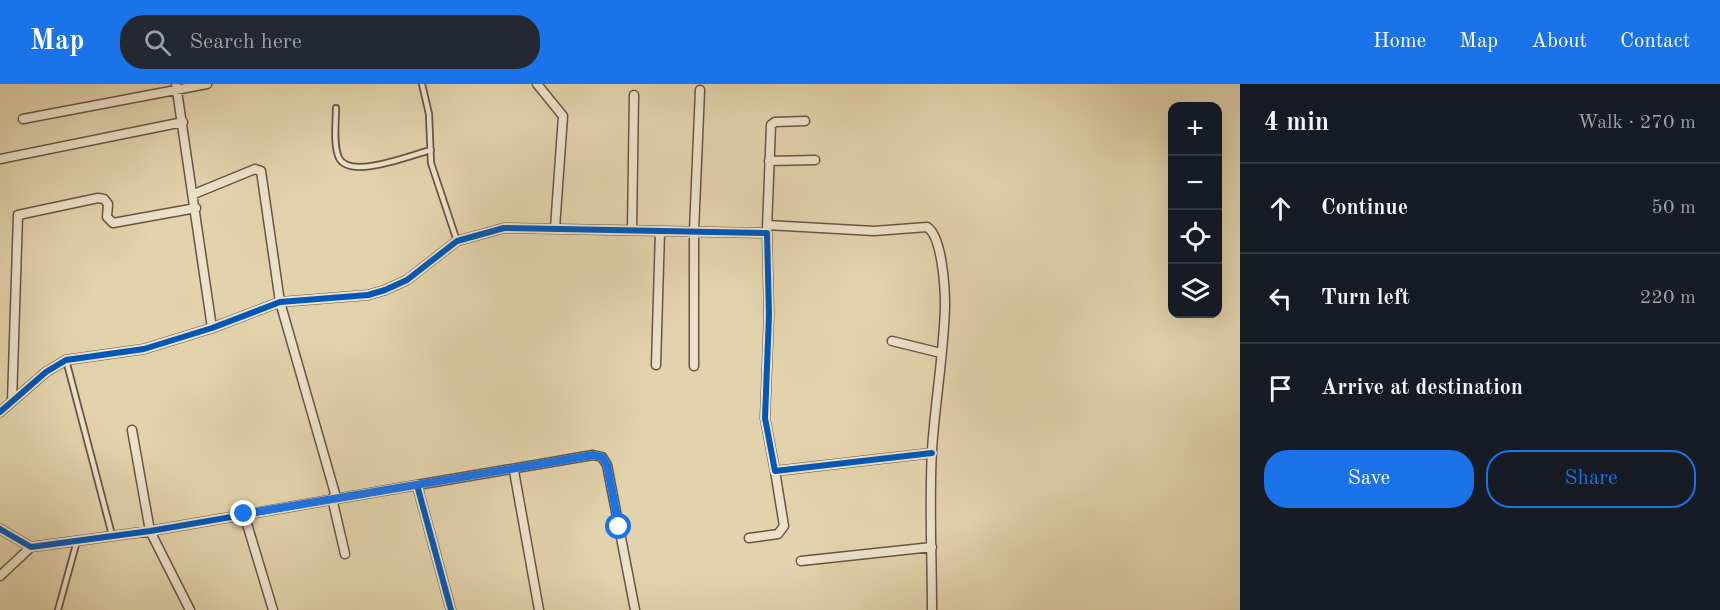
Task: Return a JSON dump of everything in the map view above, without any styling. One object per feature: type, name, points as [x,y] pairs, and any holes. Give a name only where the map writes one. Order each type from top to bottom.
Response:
[{"type":"street","points":[[23,119],[176,86],[207,84]]},
{"type":"street","points":[[537,84],[563,116],[555,228]]},
{"type":"street","points":[[176,86],[213,328]]},
{"type":"street","points":[[694,366],[694,231],[700,90]]},
{"type":"street","points":[[632,230],[634,95]]},
{"type":"street","points":[[0,159],[183,122]]},
{"type":"street","points":[[749,538],[778,534],[784,526],[765,418],[769,161],[772,123],[805,122]]},
{"type":"street","points":[[769,161],[815,160]]},
{"type":"street","points":[[194,194],[255,169],[261,171],[280,302],[334,498],[345,554]]},
{"type":"street","points":[[12,402],[18,215],[98,198],[108,204],[107,218],[113,223],[196,208]]},
{"type":"street","points":[[0,412],[46,372],[66,360],[144,349],[213,328],[280,302],[368,295],[386,290],[407,280],[457,241],[504,228],[874,231],[920,227],[932,230],[943,272],[945,304],[932,453],[932,610]]},
{"type":"street","points":[[656,365],[660,231]]},
{"type":"street","points":[[892,341],[941,353]]},
{"type":"street","points":[[132,430],[150,531],[190,610]]},
{"type":"street","points":[[775,471],[932,453]]},
{"type":"street","points":[[0,576],[31,547],[150,531],[334,498],[514,471],[593,455],[602,457],[607,465],[635,610]]},
{"type":"street","points":[[514,471],[539,610]]},
{"type":"street","points":[[417,485],[451,610]]},
{"type":"street","points":[[244,514],[273,610]]},
{"type":"street","points":[[0,530],[31,547]]},
{"type":"street","points":[[801,561],[933,547]]},
{"type":"lane","points":[[422,84],[429,114],[431,163],[457,241]]},
{"type":"lane","points":[[336,108],[337,151],[340,161],[348,166],[356,169],[374,166],[430,150]]},
{"type":"lane","points":[[66,360],[112,535]]},
{"type":"lane","points":[[58,610],[77,541]]},
{"type":"cycle path","points":[[0,412],[46,372],[66,360],[144,349],[212,328],[280,302],[368,295],[385,290],[407,280],[457,241],[504,228],[767,233],[769,315],[765,418],[775,471],[932,453]]},
{"type":"cycle path","points":[[0,529],[31,547],[150,531],[417,485],[451,610]]},
{"type":"route","points":[[244,514],[336,497],[514,471],[593,455],[602,457],[607,465],[619,527]]}]
